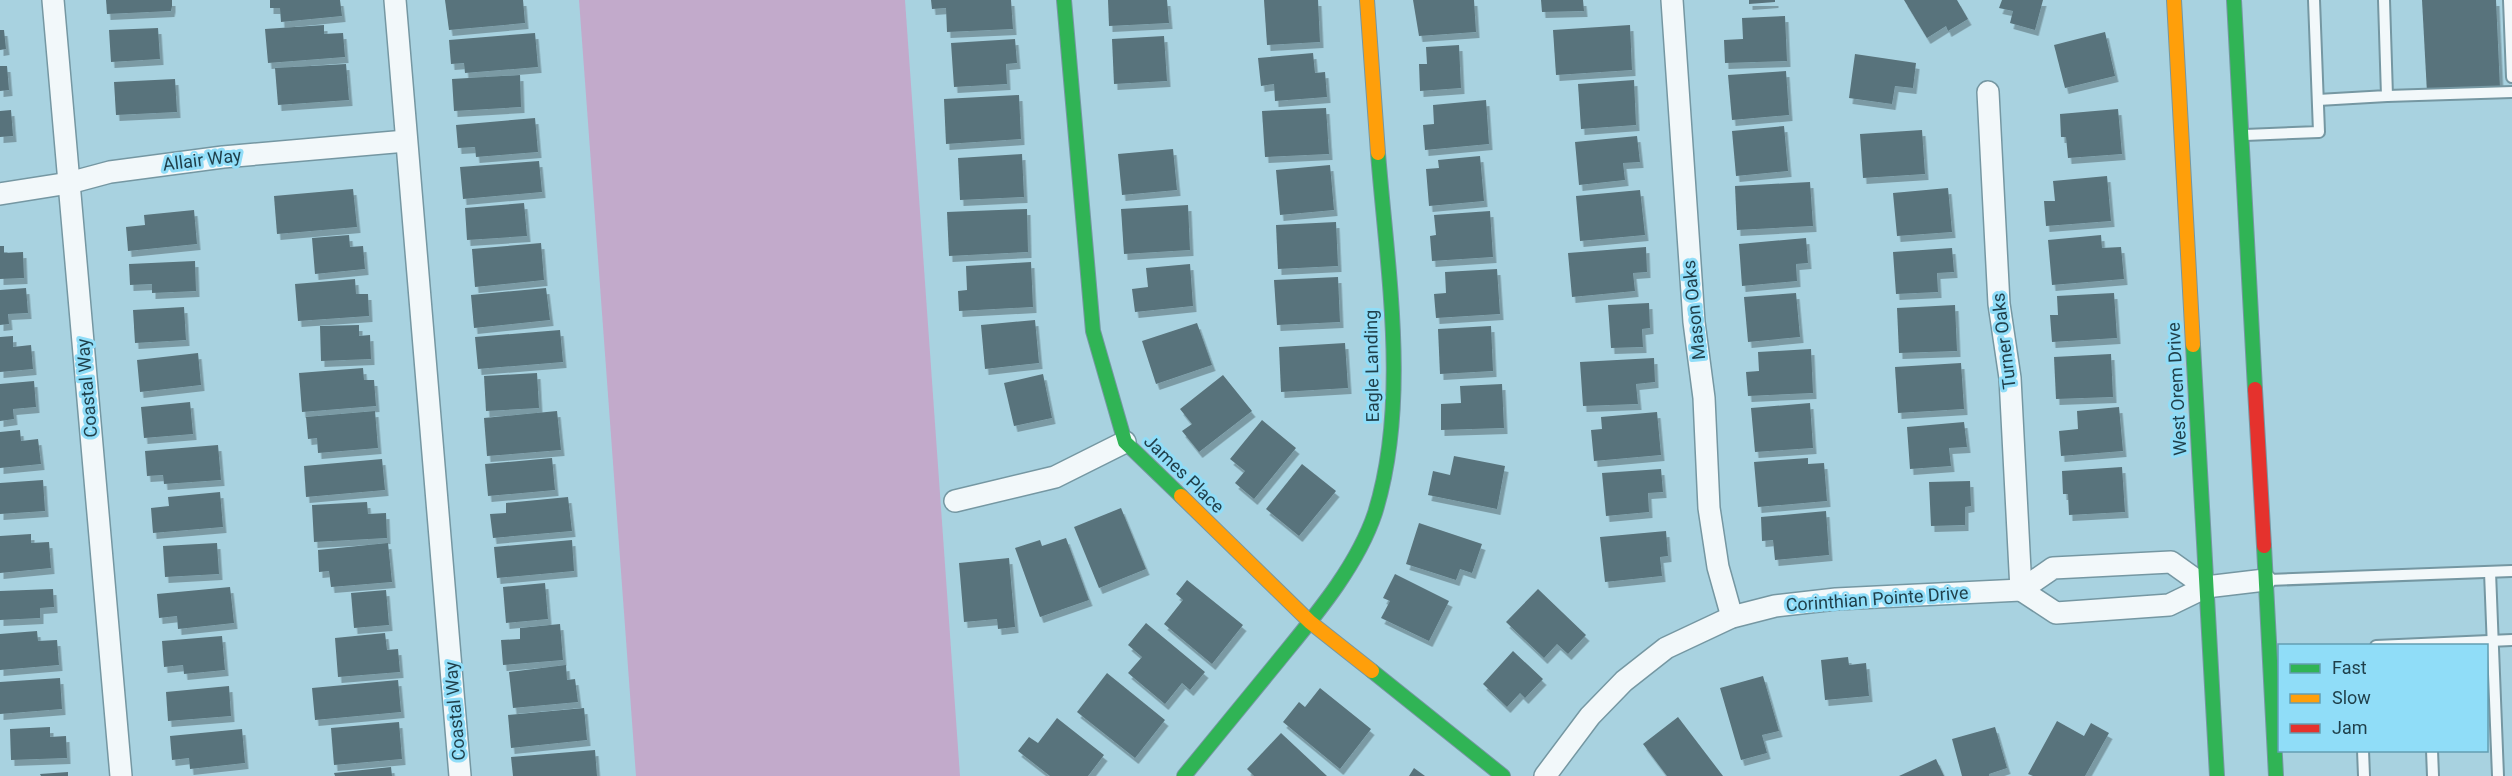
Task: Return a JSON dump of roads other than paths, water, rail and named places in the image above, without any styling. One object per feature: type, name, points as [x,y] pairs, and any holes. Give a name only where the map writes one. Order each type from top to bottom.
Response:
[{"type":"street","name":"Coastal Way","points":[[53,0],[121,776]]},
{"type":"street","name":"Coastal Way","points":[[395,0],[460,776]]},
{"type":"street","name":"James Place","points":[[1064,0],[1093,331],[1125,442],[1310,622],[1503,776]]},
{"type":"street","name":"Eagle Landing","points":[[1184,776],[1310,622],[1344,575],[1374,515],[1384,477],[1393,411],[1391,327],[1367,0]]},
{"type":"street","name":"Mason Oaks","points":[[1672,0],[1694,322],[1704,398],[1708,508],[1718,567],[1732,617]]},
{"type":"street","name":"West Orem Drive","points":[[2174,0],[2217,776]]},
{"type":"street","points":[[2234,0],[2276,776]]},
{"type":"street","name":"Turner Oaks","points":[[1988,92],[1999,304],[2010,378],[2021,590]]},
{"type":"street","name":"Allair Way","points":[[0,194],[69,183],[110,172],[223,157],[406,141]]},
{"type":"street","points":[[955,501],[1055,477],[1125,442]]},
{"type":"street","points":[[2206,587],[2171,562],[2053,568],[2021,590],[2056,612],[2169,605],[2206,587],[2265,580]]},
{"type":"street","name":"Corinthian Pointe Drive","points":[[1545,776],[1590,716],[1624,681],[1666,648],[1732,617],[1775,606],[1836,599],[2021,590]]},
{"type":"lane","points":[[2241,135],[2319,132],[2314,0]]},
{"type":"lane","points":[[2384,0],[2387,96]]},
{"type":"lane","points":[[2509,0],[2512,77]]},
{"type":"lane","points":[[2318,100],[2512,92]]},
{"type":"lane","points":[[2265,580],[2512,571]]},
{"type":"lane","points":[[2490,572],[2498,776]]},
{"type":"lane","points":[[2428,644],[2512,640]]},
{"type":"lane","points":[[2363,752],[2364,776]]},
{"type":"lane","points":[[2432,752],[2433,776]]}]
